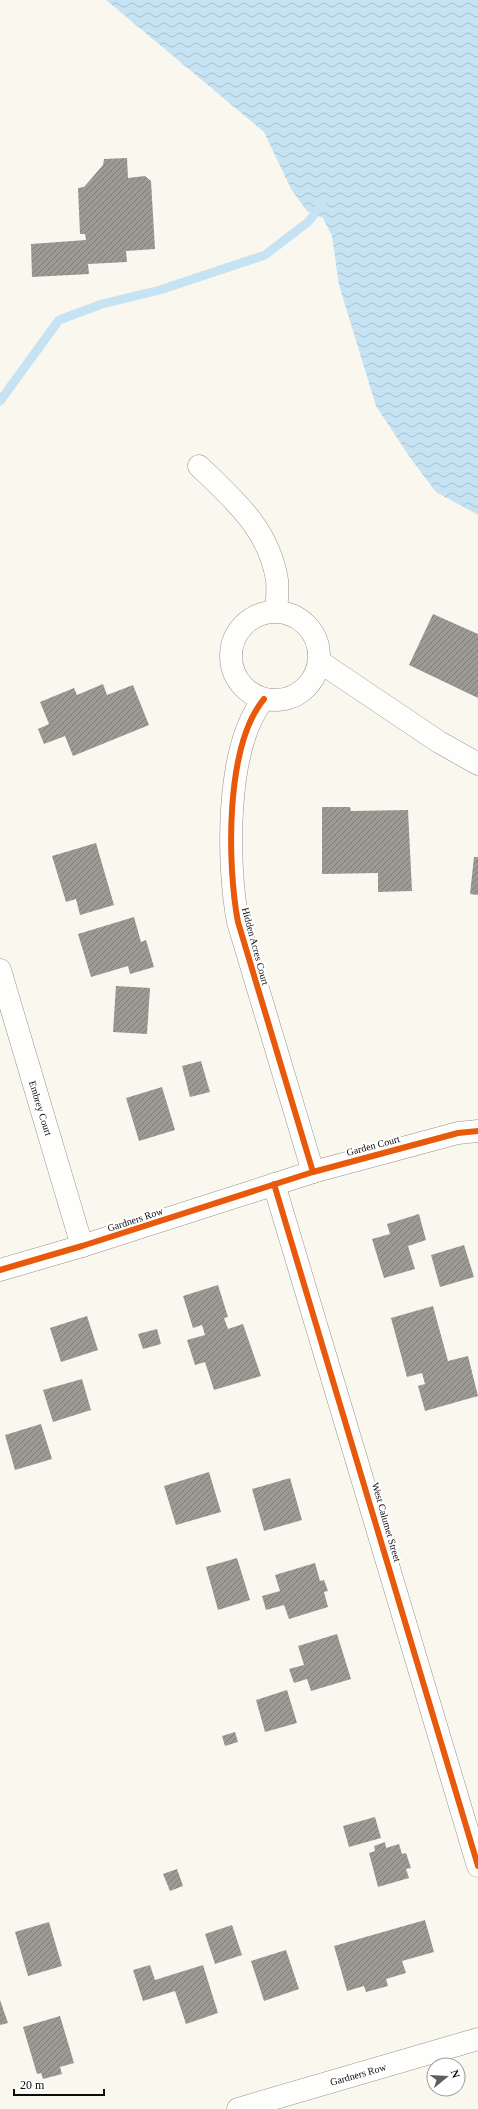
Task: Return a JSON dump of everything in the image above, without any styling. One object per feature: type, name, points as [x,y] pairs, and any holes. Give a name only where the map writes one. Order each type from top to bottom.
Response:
[{"type":"street","points":[[199,466],[252,520],[264,541],[273,563],[277,582],[276,611]]},
{"type":"street","points":[[276,611],[291,614],[304,622],[313,633],[319,647],[320,662],[315,676],[307,688],[294,697],[280,700],[264,699],[252,694],[240,684],[232,664],[233,643],[239,630],[249,620],[262,614],[276,611]]},
{"type":"street","points":[[320,662],[440,742],[478,764]]},
{"type":"street","name":"Hidden Acres Court","points":[[264,699],[256,709],[246,737],[234,786],[231,826],[235,907],[240,929],[313,1172]]},
{"type":"street","name":"Embrey Court","points":[[0,970],[82,1246]]},
{"type":"street","name":"Garden Court","points":[[274,1184],[458,1133],[478,1131]]},
{"type":"street","name":"Gardners Row","points":[[0,1270],[82,1246],[274,1184]]},
{"type":"street","name":"West Calumet Street","points":[[274,1184],[478,1866]]},
{"type":"street","name":"Gardners Row","points":[[238,2109],[478,2039]]},
{"type":"water","points":[[106,0],[478,0],[478,515],[436,492],[411,459],[376,406],[339,285],[332,236],[323,218],[307,211],[291,189],[264,132]]},
{"type":"building","points":[[127,158],[128,178],[145,176],[151,181],[155,249],[126,251],[127,262],[88,264],[89,274],[32,277],[31,244],[86,240],[85,234],[80,234],[78,188],[84,187],[103,165],[104,159]]},
{"type":"building","points":[[433,614],[478,634],[478,698],[409,665]]},
{"type":"building","points":[[103,684],[107,695],[133,685],[149,725],[73,756],[65,736],[44,744],[38,729],[49,724],[40,702],[74,688],[77,695]]},
{"type":"building","points":[[322,807],[350,807],[351,811],[408,810],[412,891],[378,892],[378,873],[322,874]]},
{"type":"building","points":[[96,843],[114,905],[80,915],[76,899],[66,902],[52,856]]},
{"type":"building","points":[[474,857],[478,857],[478,895],[470,894]]},
{"type":"building","points":[[134,917],[141,942],[146,940],[154,967],[130,974],[128,966],[91,977],[78,934]]},
{"type":"building","points":[[116,986],[150,988],[147,1034],[113,1032]]},
{"type":"building","points":[[201,1061],[210,1092],[190,1097],[182,1066]]},
{"type":"building","points":[[162,1087],[175,1130],[139,1141],[126,1098]]},
{"type":"building","points":[[419,1214],[426,1240],[408,1246],[415,1269],[384,1278],[372,1239],[390,1234],[387,1224]]},
{"type":"building","points":[[464,1245],[474,1277],[440,1287],[431,1255]]},
{"type":"building","points":[[218,1285],[228,1317],[224,1318],[228,1329],[243,1324],[261,1376],[214,1390],[205,1362],[195,1365],[187,1340],[205,1335],[202,1325],[193,1328],[183,1296]]},
{"type":"building","points":[[433,1306],[448,1361],[468,1356],[478,1396],[425,1411],[418,1386],[425,1384],[422,1373],[407,1377],[391,1318]]},
{"type":"building","points":[[87,1316],[98,1350],[61,1362],[50,1328]]},
{"type":"building","points":[[157,1329],[161,1344],[143,1349],[138,1334]]},
{"type":"building","points":[[82,1379],[91,1410],[53,1422],[43,1390]]},
{"type":"building","points":[[41,1424],[52,1459],[15,1470],[5,1435]]},
{"type":"building","points":[[209,1472],[221,1512],[176,1525],[164,1486]]},
{"type":"building","points":[[290,1478],[302,1520],[264,1531],[252,1489]]},
{"type":"building","points":[[237,1558],[250,1600],[218,1610],[206,1567]]},
{"type":"building","points":[[315,1563],[320,1581],[324,1580],[328,1591],[324,1592],[328,1607],[289,1619],[284,1605],[266,1610],[262,1596],[280,1591],[275,1575]]},
{"type":"building","points":[[337,1634],[351,1679],[311,1691],[307,1679],[294,1683],[289,1669],[304,1665],[298,1646]]},
{"type":"building","points":[[287,1690],[297,1723],[265,1732],[256,1700]]},
{"type":"building","points":[[235,1732],[238,1742],[225,1746],[222,1736]]},
{"type":"building","points":[[375,1817],[381,1838],[349,1847],[343,1826]]},
{"type":"building","points":[[385,1842],[386,1848],[399,1844],[402,1854],[406,1853],[411,1868],[406,1869],[409,1878],[378,1887],[369,1853],[375,1851],[374,1846]]},
{"type":"building","points":[[177,1869],[183,1886],[170,1891],[163,1874]]},
{"type":"building","points":[[425,1920],[434,1952],[402,1961],[406,1973],[386,1979],[388,1986],[366,1992],[364,1986],[347,1991],[334,1946]]},
{"type":"building","points":[[49,1922],[62,1966],[28,1976],[15,1932]]},
{"type":"building","points":[[232,1925],[242,1955],[215,1964],[205,1934]]},
{"type":"building","points":[[286,1950],[299,1989],[264,2001],[251,1961]]},
{"type":"building","points":[[150,1965],[155,1980],[203,1965],[218,2013],[186,2024],[175,1991],[143,2001],[133,1970]]},
{"type":"building","points":[[0,2000],[8,2023],[0,2025]]},
{"type":"building","points":[[60,2016],[74,2063],[60,2067],[62,2074],[43,2079],[41,2073],[37,2074],[23,2027]]},
{"type":"waterway","points":[[0,401],[59,320],[102,304],[160,290],[265,255],[308,222],[322,205]]},
{"type":"cycle path","points":[[264,699],[251,720],[242,746],[236,775],[232,806],[231,838],[234,898],[238,922],[313,1172]]},
{"type":"cycle path","points":[[0,1270],[82,1246],[313,1172],[458,1133],[478,1131]]},
{"type":"cycle path","points":[[274,1184],[478,1866]]}]
